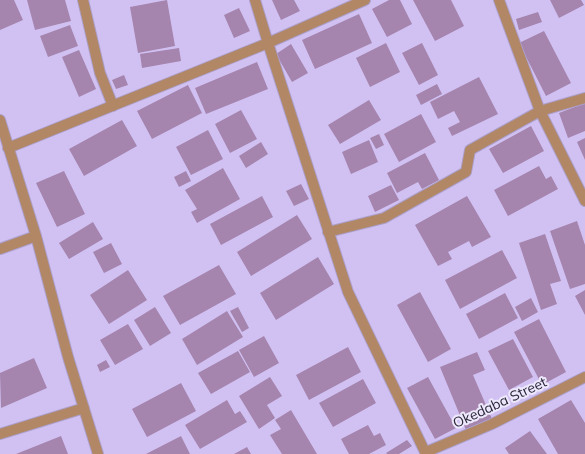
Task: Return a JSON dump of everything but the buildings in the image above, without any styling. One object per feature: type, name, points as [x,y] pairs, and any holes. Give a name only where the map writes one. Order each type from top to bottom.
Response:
[{"type":"street","points":[[83,0],[100,73],[112,106]]},
{"type":"street","points":[[255,0],[348,292],[426,453]]},
{"type":"street","points":[[8,148],[268,43],[364,0]]},
{"type":"street","points":[[499,0],[540,111],[585,201]]},
{"type":"street","points":[[328,232],[384,218],[466,172],[470,150],[540,111],[585,98]]},
{"type":"street","points":[[0,120],[36,236],[68,358],[98,454]]},
{"type":"street","points":[[0,249],[36,236]]},
{"type":"street","name":"Okedaba Street","points":[[426,453],[492,424],[585,377]]},
{"type":"street","points":[[0,434],[84,408]]}]
